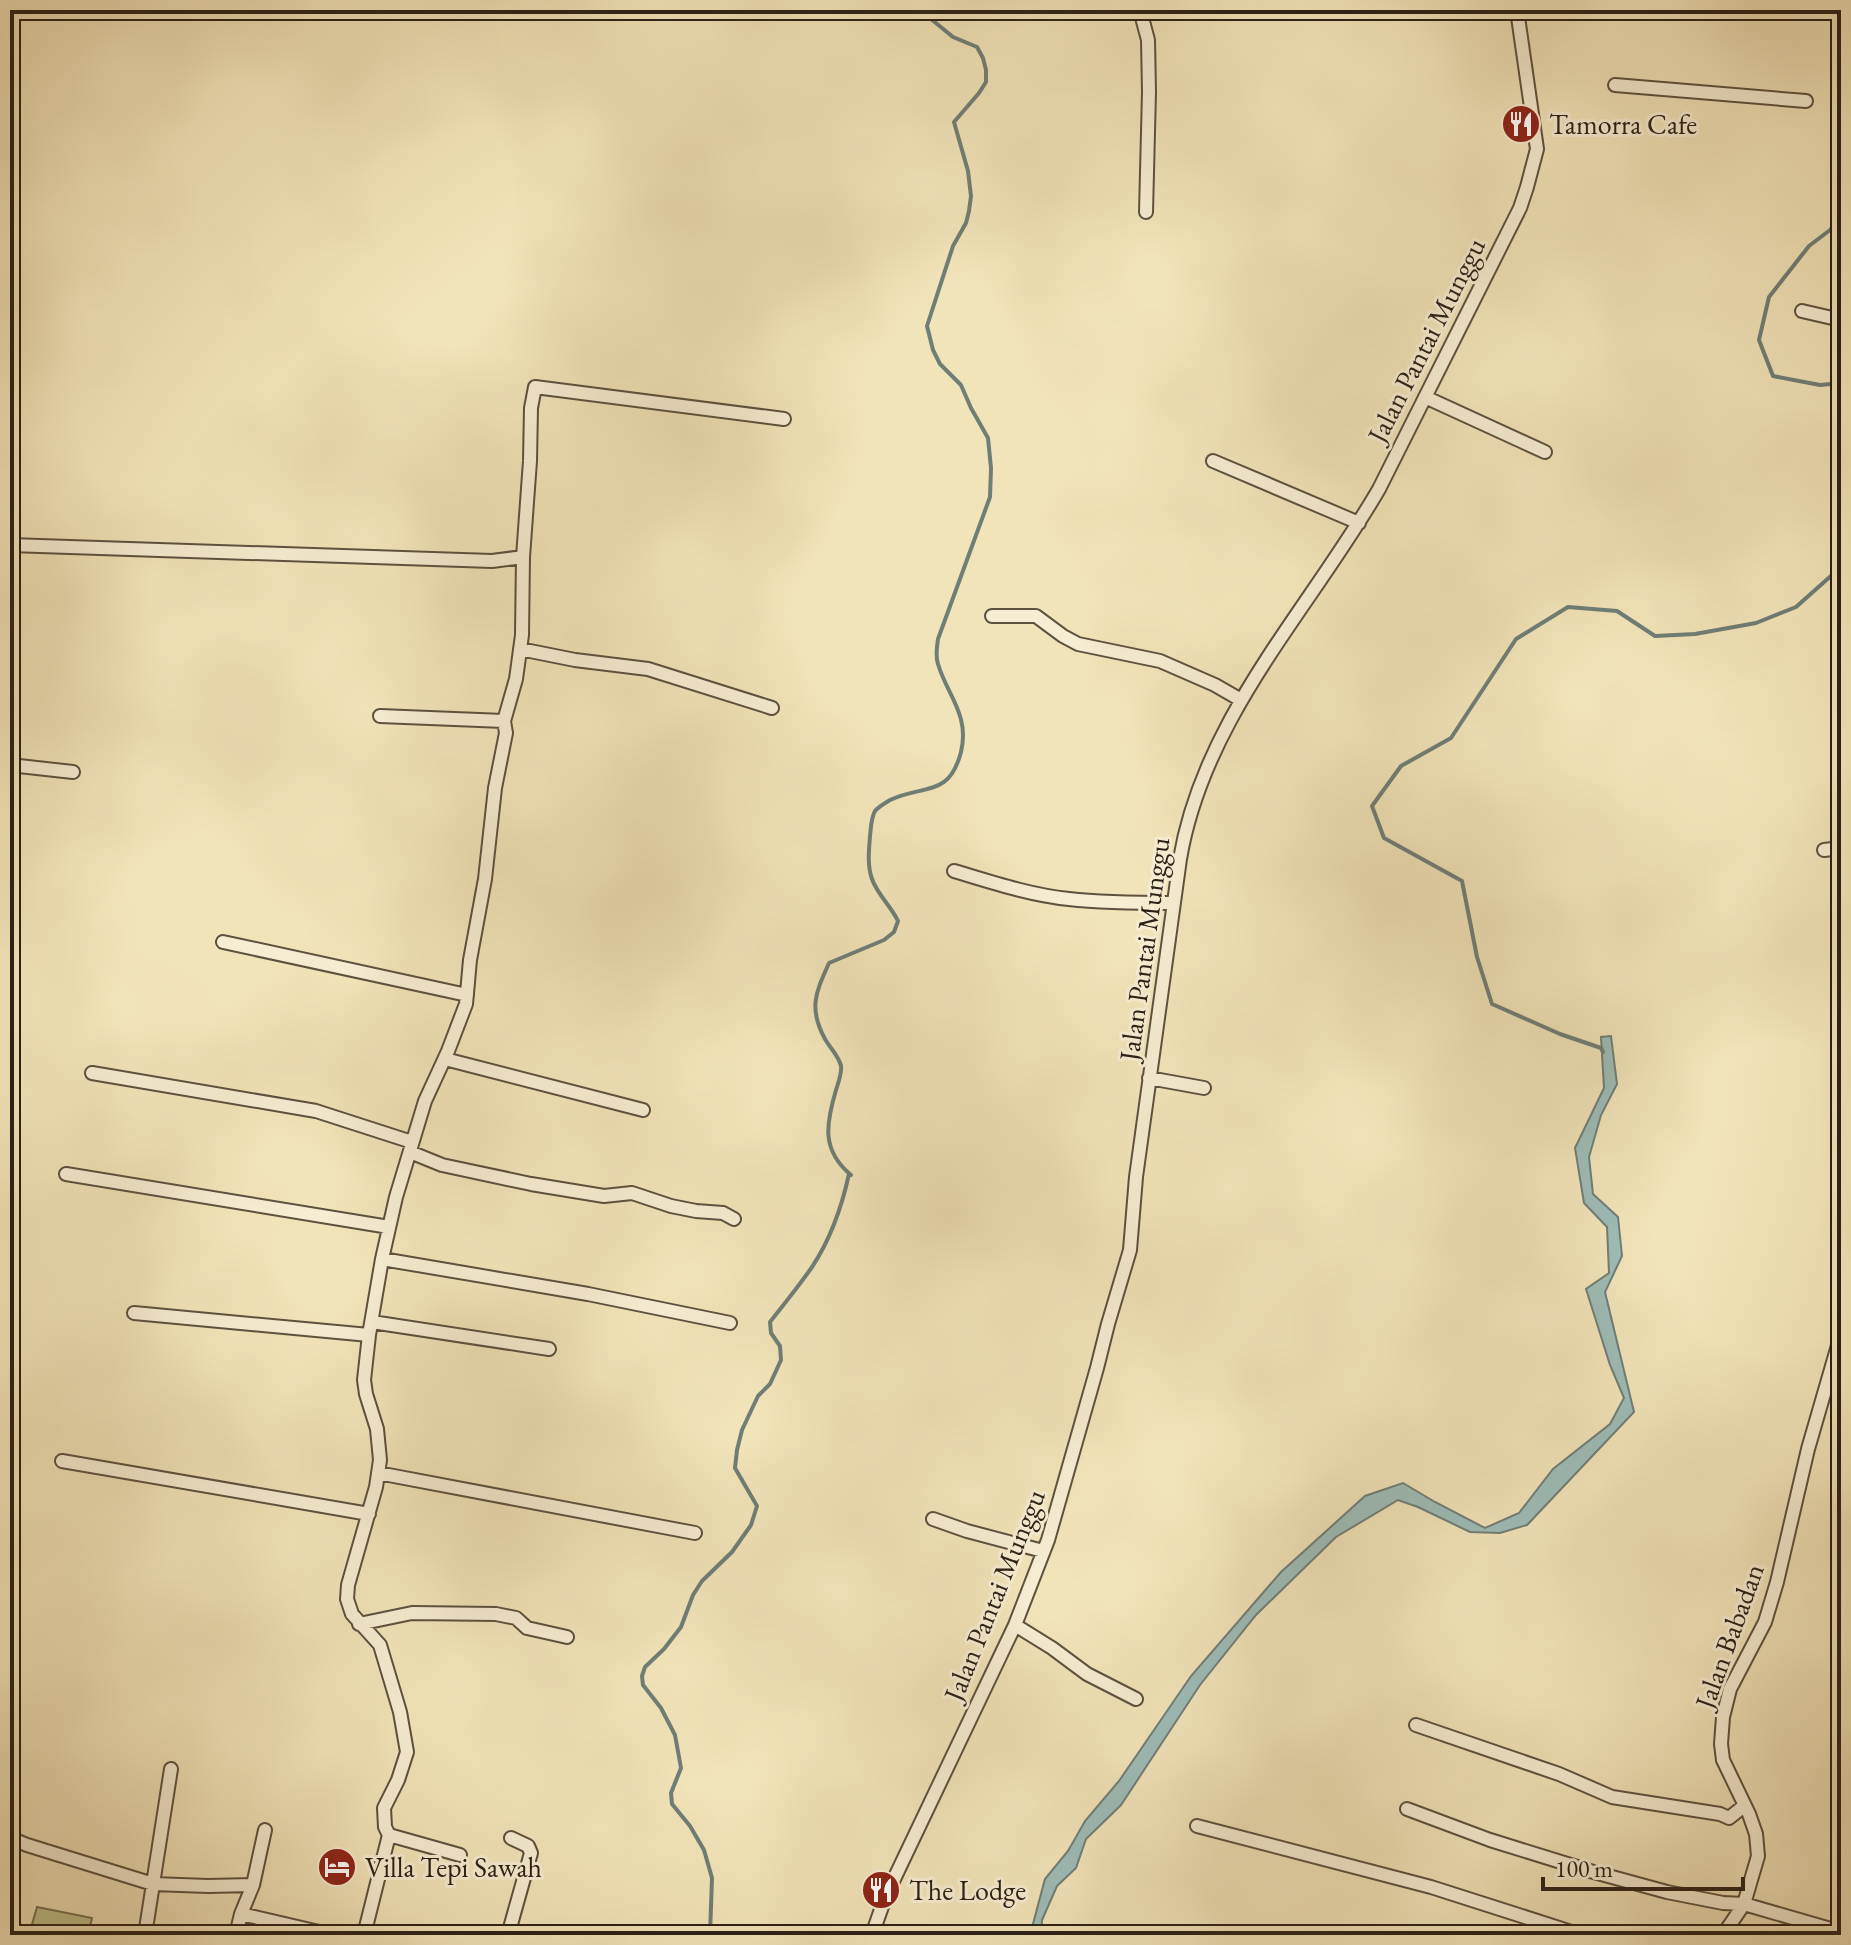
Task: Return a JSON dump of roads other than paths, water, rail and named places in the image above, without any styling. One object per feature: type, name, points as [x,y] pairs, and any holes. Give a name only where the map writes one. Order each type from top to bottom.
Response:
[{"type":"street","points":[[1140,10],[1148,40],[1149,66],[1146,212]]},
{"type":"street","name":"Jalan Pantai Munggu","points":[[872,1935],[885,1898],[1015,1625],[1048,1540],[1097,1368],[1130,1250],[1149,1078],[1185,833],[1193,805],[1241,700],[1379,489],[1520,208],[1535,161],[1536,139],[1517,10]]},
{"type":"street","points":[[1615,85],[1806,101]]},
{"type":"street","points":[[1802,311],[1841,320]]},
{"type":"street","points":[[384,1935],[364,1932],[389,1835],[385,1827],[384,1808],[407,1752],[400,1712],[380,1645],[359,1624],[347,1599],[380,1460],[377,1429],[364,1380],[382,1259],[396,1197],[425,1101],[466,1004],[495,788],[506,733],[504,721],[516,679],[522,635],[523,557],[531,408],[535,387],[784,419]]},
{"type":"street","points":[[1425,397],[1545,452]]},
{"type":"street","points":[[1213,461],[1359,523]]},
{"type":"street","points":[[10,545],[492,561],[523,557]]},
{"type":"street","points":[[992,616],[1036,616],[1078,644],[1160,661],[1241,700]]},
{"type":"street","points":[[520,649],[648,669],[772,708]]},
{"type":"street","points":[[380,716],[504,721]]},
{"type":"street","points":[[10,765],[73,772]]},
{"type":"street","points":[[1824,850],[1841,848]]},
{"type":"street","points":[[954,871],[1066,899],[1174,903]]},
{"type":"street","points":[[223,942],[467,995]]},
{"type":"street","points":[[445,1059],[643,1110]]},
{"type":"street","points":[[92,1073],[316,1111],[365,1125],[442,1165],[604,1196],[632,1193],[671,1206],[723,1213],[734,1219]]},
{"type":"street","points":[[1149,1078],[1204,1088]]},
{"type":"street","points":[[66,1174],[389,1227]]},
{"type":"street","points":[[382,1259],[588,1294],[730,1323]]},
{"type":"street","points":[[134,1313],[370,1328],[549,1349]]},
{"type":"street","name":"Jalan Babadan","points":[[1723,1935],[1744,1904],[1758,1856],[1756,1834],[1723,1760],[1723,1717],[1730,1689],[1765,1622],[1808,1449],[1840,1339]]},
{"type":"street","points":[[62,1461],[369,1514]]},
{"type":"street","points":[[378,1473],[695,1533]]},
{"type":"street","points":[[933,1519],[1043,1551]]},
{"type":"street","points":[[359,1624],[412,1613],[496,1614],[516,1618],[527,1628],[567,1637]]},
{"type":"street","points":[[1015,1625],[1087,1674],[1136,1699]]},
{"type":"street","points":[[1416,1725],[1559,1774],[1612,1797],[1729,1818],[1744,1806]]},
{"type":"street","points":[[145,1935],[171,1769]]},
{"type":"street","points":[[1407,1809],[1490,1840],[1590,1871],[1681,1895],[1744,1904],[1841,1932]]},
{"type":"street","points":[[1197,1826],[1431,1887],[1581,1935]]},
{"type":"street","points":[[236,1935],[253,1885],[265,1830]]},
{"type":"street","points":[[389,1835],[460,1855]]},
{"type":"street","points":[[10,1838],[153,1884],[253,1885]]},
{"type":"street","points":[[511,1838],[528,1846],[531,1853],[511,1934]]},
{"type":"street","points":[[241,1914],[332,1935]]},
{"type":"water","points":[[1611,1036],[1617,1084],[1601,1115],[1589,1157],[1593,1194],[1618,1217],[1622,1256],[1605,1292],[1634,1412],[1527,1525],[1500,1533],[1470,1532],[1398,1500],[1336,1537],[1256,1615],[1200,1685],[1121,1805],[1086,1839],[1076,1868],[1057,1886],[1042,1920],[1041,1935],[1030,1935],[1045,1879],[1068,1851],[1085,1821],[1119,1781],[1191,1676],[1281,1572],[1365,1496],[1403,1483],[1485,1528],[1519,1513],[1553,1469],[1610,1424],[1624,1398],[1586,1289],[1609,1273],[1607,1227],[1584,1203],[1575,1148],[1604,1088],[1601,1037]]},
{"type":"waterway","points":[[851,1175],[841,1166],[830,1146],[828,1125],[841,1066],[820,1028],[816,1000],[829,963],[884,940],[894,932],[898,921],[870,874],[869,847],[875,811],[890,800],[942,783],[956,767],[963,739],[962,727],[938,664],[938,639],[990,497],[988,438],[961,385],[940,364],[927,326],[953,246],[966,223],[971,196],[968,171],[954,122],[986,82],[986,70],[977,47],[953,37],[920,10]]},
{"type":"waterway","points":[[1841,217],[1809,246],[1769,297],[1759,340],[1773,376],[1820,385],[1841,383]]},
{"type":"waterway","points":[[1603,1052],[1601,1048],[1492,1004],[1477,957],[1462,881],[1384,838],[1372,806],[1401,766],[1451,738],[1516,639],[1568,607],[1617,611],[1655,636],[1695,634],[1756,623],[1796,607],[1841,567]]},
{"type":"waterway","points":[[710,1935],[712,1878],[704,1850],[672,1804],[671,1793],[681,1768],[675,1735],[661,1708],[643,1685],[642,1676],[645,1667],[681,1627],[702,1581],[732,1552],[751,1525],[757,1506],[735,1468],[742,1430],[758,1396],[770,1384],[781,1360],[780,1346],[771,1333],[770,1322],[824,1246],[849,1174]]},
{"type":"place","name":"Tamorra Cafe","points":[[1521,124]]},
{"type":"place","name":"Villa Tepi Sawah","points":[[337,1867]]},
{"type":"place","name":"The Lodge","points":[[881,1890]]}]
